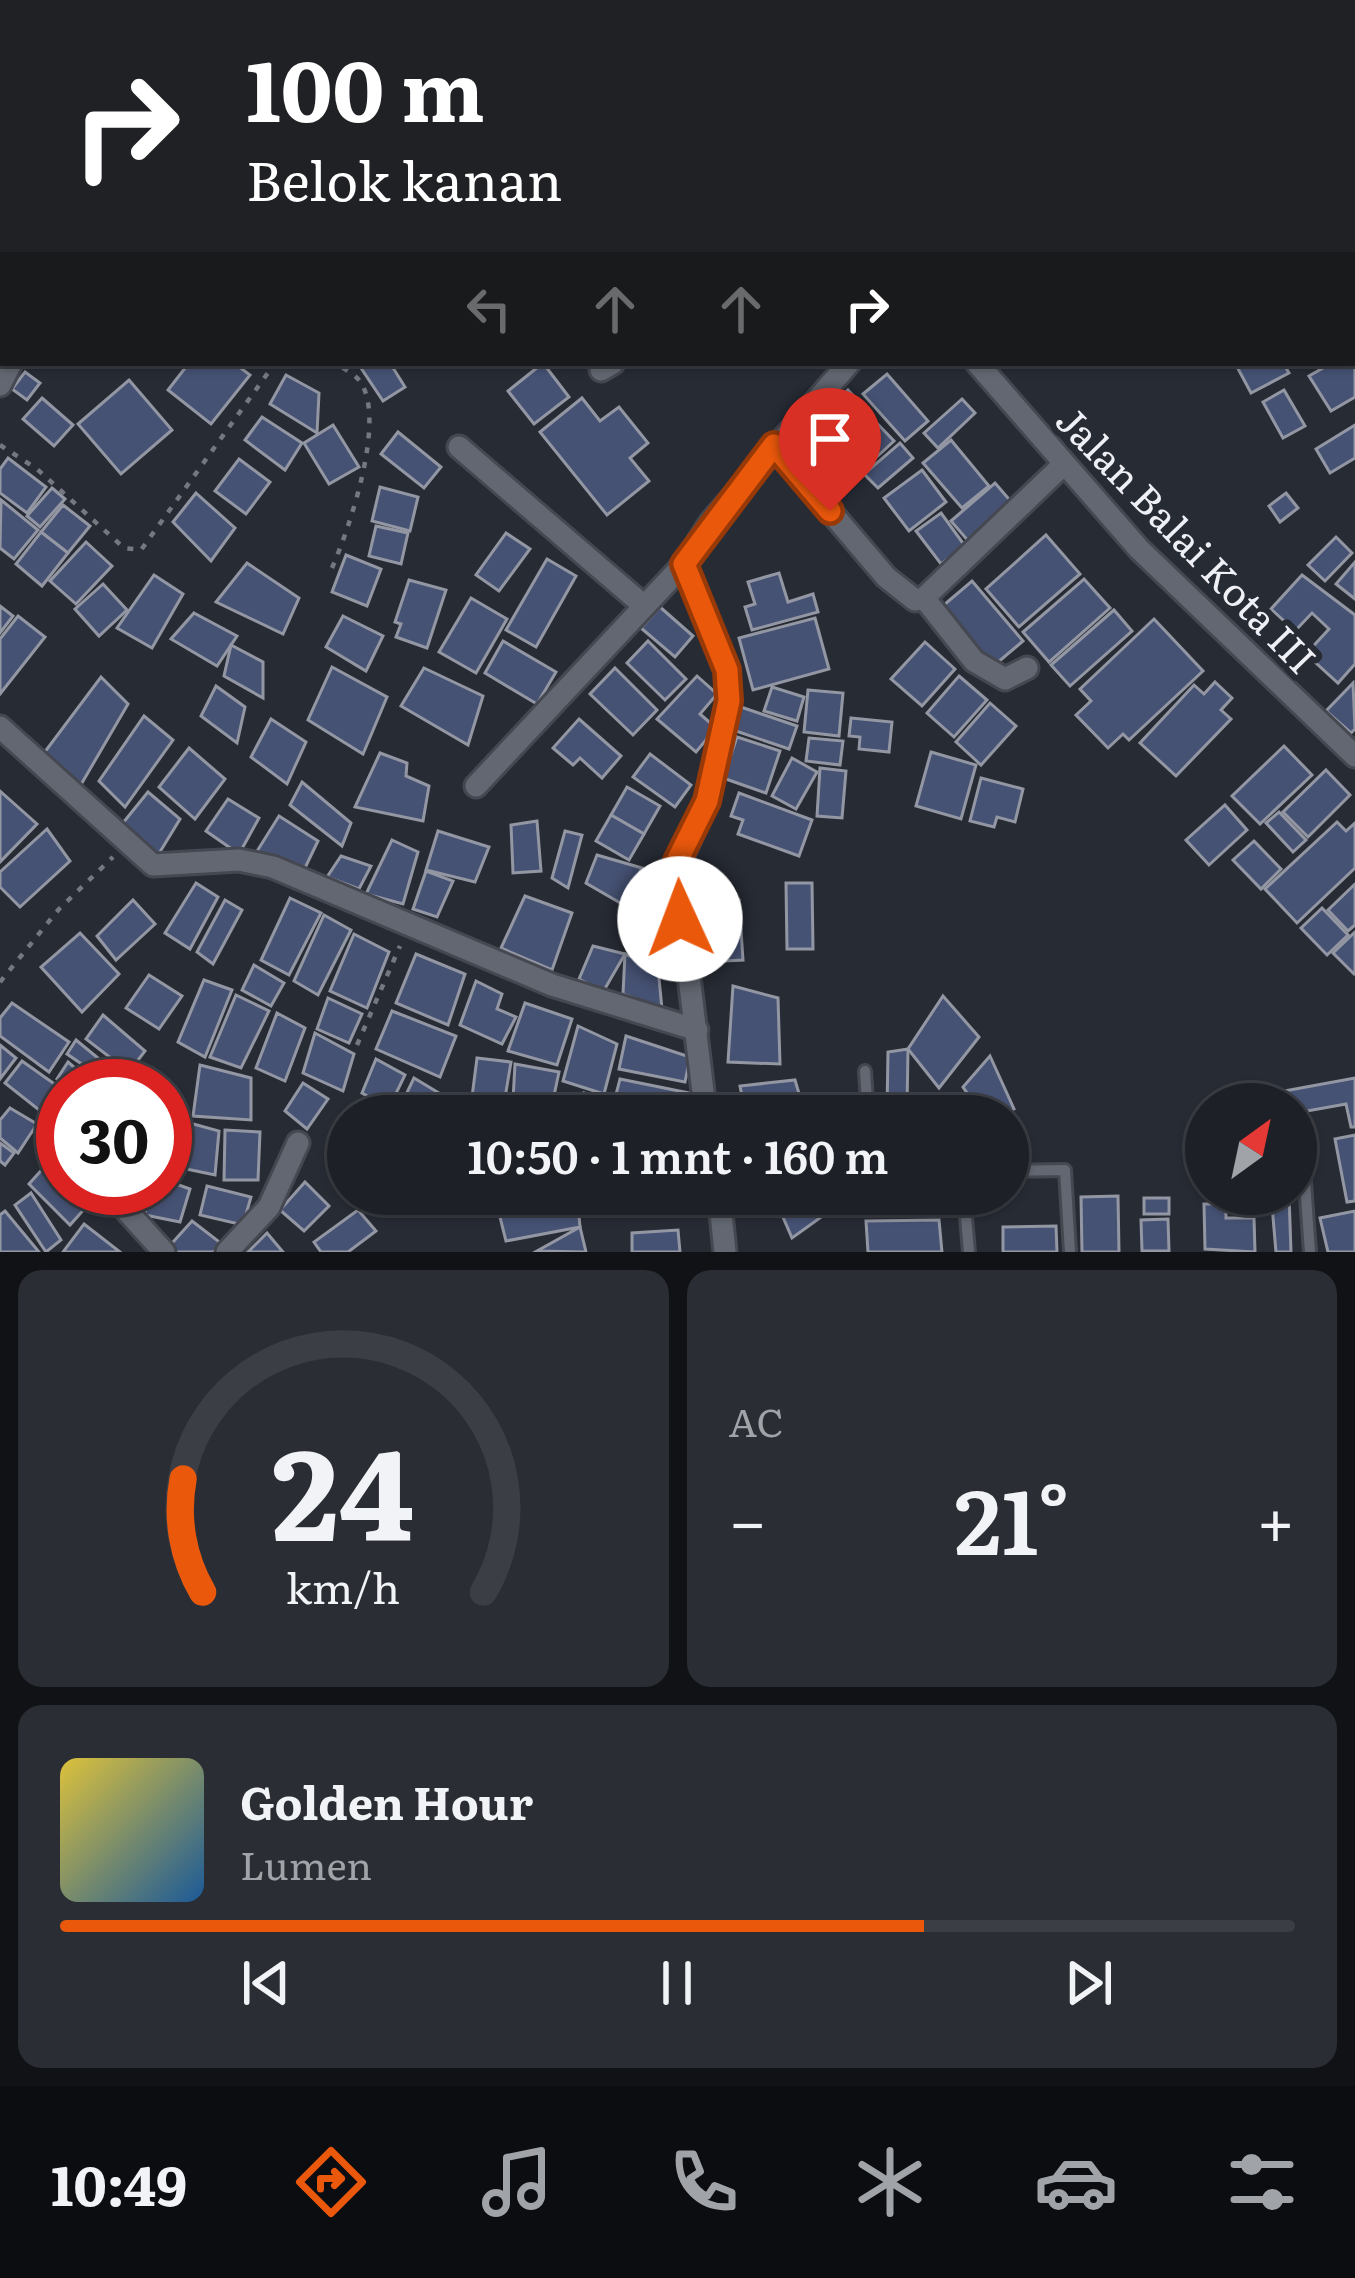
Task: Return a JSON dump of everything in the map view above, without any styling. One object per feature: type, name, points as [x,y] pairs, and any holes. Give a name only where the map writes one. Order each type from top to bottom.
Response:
[{"type":"street","points":[[476,786],[684,564],[774,445],[846,366]]},
{"type":"street","name":"Jalan Balai Kota III","points":[[979,366],[1063,465],[1234,644],[1355,756]]},
{"type":"street","points":[[774,445],[908,597],[924,598],[1063,465]]},
{"type":"street","points":[[459,447],[643,604]]},
{"type":"street","points":[[684,564],[727,670],[729,701],[707,801],[676,870],[704,1095]]},
{"type":"street","points":[[924,598],[980,667],[1005,679],[1027,668]]},
{"type":"street","points":[[5,741],[125,845],[162,867],[214,860],[273,867],[552,986],[697,1030]]},
{"type":"street","points":[[227,1252],[269,1207],[298,1143]]},
{"type":"street","points":[[130,1215],[164,1252]]},
{"type":"street","points":[[721,1215],[725,1252]]},
{"type":"lane","points":[[865,1071],[867,1095]]},
{"type":"lane","points":[[1029,1171],[1065,1170],[1070,1252]]},
{"type":"lane","points":[[966,1215],[969,1252]]},
{"type":"lane","points":[[1307,1215],[1310,1252]]},
{"type":"path","points":[[0,445],[37,469],[134,553],[141,550],[273,366]]},
{"type":"path","points":[[332,568],[357,512],[368,409],[358,378],[340,366]]},
{"type":"path","points":[[0,982],[59,909],[125,845]]},
{"type":"path","points":[[357,1045],[409,924]]},
{"type":"building","points":[[187,366],[238,366],[250,375],[211,424],[168,390]]},
{"type":"building","points":[[360,366],[392,366],[405,387],[383,401]]},
{"type":"building","points":[[545,366],[569,397],[534,424],[508,391]]},
{"type":"building","points":[[1237,366],[1285,366],[1289,373],[1251,393]]},
{"type":"building","points":[[1327,366],[1355,366],[1355,397],[1331,411],[1309,376]]},
{"type":"building","points":[[25,372],[40,383],[27,400],[12,389]]},
{"type":"building","points":[[887,374],[928,421],[905,441],[863,394]]},
{"type":"building","points":[[286,375],[319,393],[317,433],[270,404]]},
{"type":"building","points":[[129,380],[172,430],[121,474],[78,424]]},
{"type":"building","points":[[848,390],[869,412],[831,449],[810,427]]},
{"type":"building","points":[[1284,390],[1305,426],[1283,438],[1263,402]]},
{"type":"building","points":[[42,398],[73,425],[54,446],[23,419]]},
{"type":"building","points":[[582,398],[600,421],[619,407],[648,443],[630,458],[649,481],[607,515],[540,432]]},
{"type":"building","points":[[962,399],[975,413],[938,448],[924,433]]},
{"type":"building","points":[[262,417],[302,443],[285,470],[245,440]]},
{"type":"building","points":[[872,418],[894,441],[854,478],[832,454]]},
{"type":"building","points":[[333,425],[359,467],[329,484],[304,443]]},
{"type":"building","points":[[1355,425],[1355,458],[1330,473],[1316,449]]},
{"type":"building","points":[[398,432],[441,467],[424,488],[381,454]]},
{"type":"building","points":[[951,440],[989,486],[962,508],[923,463]]},
{"type":"building","points":[[900,443],[913,458],[878,488],[864,474]]},
{"type":"building","points":[[8,458],[46,487],[27,513],[0,493],[0,469]]},
{"type":"building","points":[[239,459],[270,482],[246,514],[215,491]]},
{"type":"building","points":[[922,470],[946,502],[909,531],[884,498]]},
{"type":"building","points":[[995,483],[1014,505],[970,543],[951,521]]},
{"type":"building","points":[[380,487],[418,497],[410,531],[372,521]]},
{"type":"building","points":[[52,488],[65,499],[40,527],[27,516]]},
{"type":"building","points":[[196,493],[235,528],[211,561],[173,522]]},
{"type":"building","points":[[1286,493],[1298,508],[1280,522],[1269,506]]},
{"type":"building","points":[[1,500],[38,530],[14,559],[0,548]]},
{"type":"building","points":[[63,505],[90,526],[68,553],[41,532]]},
{"type":"building","points":[[941,513],[965,546],[941,564],[916,531]]},
{"type":"building","points":[[376,526],[408,533],[401,564],[369,556]]},
{"type":"building","points":[[41,532],[68,553],[42,586],[16,564]]},
{"type":"building","points":[[506,533],[530,549],[499,591],[476,575]]},
{"type":"building","points":[[1046,535],[1080,574],[1019,627],[986,589]]},
{"type":"building","points":[[1336,537],[1352,553],[1325,581],[1308,565]]},
{"type":"building","points":[[86,542],[112,566],[76,604],[50,581]]},
{"type":"building","points":[[346,555],[381,569],[367,606],[332,592]]},
{"type":"building","points":[[547,559],[576,576],[536,647],[506,630]]},
{"type":"building","points":[[1355,562],[1355,599],[1336,584]]},
{"type":"building","points":[[247,563],[299,598],[283,634],[216,602]]},
{"type":"building","points":[[779,573],[788,602],[813,594],[818,612],[752,630],[745,607],[755,604],[748,582]]},
{"type":"building","points":[[154,575],[183,594],[152,648],[117,628]]},
{"type":"building","points":[[1302,575],[1355,615],[1355,664],[1338,683],[1306,654],[1329,629],[1312,613],[1295,631],[1271,609]]},
{"type":"building","points":[[1084,579],[1110,608],[1049,662],[1023,632]]},
{"type":"building","points":[[409,580],[446,590],[427,648],[396,637],[401,624],[395,622]]},
{"type":"building","points":[[972,581],[1023,641],[990,669],[938,610]]},
{"type":"building","points":[[103,584],[127,610],[99,636],[75,609]]},
{"type":"building","points":[[471,598],[507,619],[476,673],[439,652]]},
{"type":"building","points":[[0,606],[13,616],[0,633]]},
{"type":"building","points":[[660,607],[693,636],[675,657],[641,628]]},
{"type":"building","points":[[1114,610],[1132,631],[1070,686],[1051,665]]},
{"type":"building","points":[[194,613],[237,636],[217,666],[171,639]]},
{"type":"building","points":[[18,616],[45,637],[0,694],[0,639]]},
{"type":"building","points":[[343,616],[383,636],[366,671],[326,647]]},
{"type":"building","points":[[815,618],[829,669],[753,690],[739,638]]},
{"type":"building","points":[[1154,619],[1203,671],[1129,740],[1123,734],[1108,748],[1076,715],[1091,701],[1080,689]]},
{"type":"building","points":[[503,641],[556,672],[537,704],[485,673]]},
{"type":"building","points":[[648,641],[686,679],[665,700],[627,663]]},
{"type":"building","points":[[925,642],[955,669],[922,706],[891,679]]},
{"type":"building","points":[[231,645],[263,662],[263,698],[224,676]]},
{"type":"building","points":[[332,667],[387,697],[363,754],[308,720]]},
{"type":"building","points":[[424,668],[483,696],[468,745],[401,706]]},
{"type":"building","points":[[615,668],[657,710],[633,735],[590,694]]},
{"type":"building","points":[[697,676],[717,694],[700,714],[716,728],[696,752],[657,719]]},
{"type":"building","points":[[959,676],[987,700],[954,737],[927,713]]},
{"type":"building","points":[[101,677],[128,704],[79,788],[41,757]]},
{"type":"building","points":[[1215,682],[1232,698],[1221,710],[1231,719],[1176,776],[1140,743],[1194,685],[1204,694]]},
{"type":"building","points":[[1353,683],[1355,729],[1351,733],[1326,711]]},
{"type":"building","points":[[216,686],[245,707],[237,743],[201,716]]},
{"type":"building","points":[[772,687],[804,697],[797,721],[764,711]]},
{"type":"building","points":[[808,690],[843,693],[839,736],[804,732]]},
{"type":"building","points":[[990,703],[1016,726],[981,765],[956,742]]},
{"type":"building","points":[[738,706],[797,726],[789,749],[730,729]]},
{"type":"building","points":[[144,716],[173,740],[125,807],[99,781]]},
{"type":"building","points":[[851,718],[892,722],[889,752],[859,749],[860,737],[849,736]]},
{"type":"building","points":[[271,719],[306,742],[287,784],[251,757]]},
{"type":"building","points":[[579,719],[621,756],[602,778],[580,758],[573,765],[553,748]]},
{"type":"building","points":[[737,737],[780,751],[766,793],[723,778]]},
{"type":"building","points":[[809,738],[843,741],[840,765],[806,761]]},
{"type":"building","points":[[1284,746],[1312,775],[1260,824],[1232,796]]},
{"type":"building","points":[[189,748],[225,779],[195,819],[159,787]]},
{"type":"building","points":[[931,752],[976,765],[961,819],[916,806]]},
{"type":"building","points":[[380,753],[407,763],[406,776],[429,786],[423,821],[355,807]]},
{"type":"building","points":[[650,754],[691,785],[675,807],[633,777]]},
{"type":"building","points":[[792,758],[817,772],[796,809],[772,796]]},
{"type":"building","points":[[820,768],[846,771],[842,818],[817,816]]},
{"type":"building","points":[[1326,770],[1350,795],[1308,837],[1283,812]]},
{"type":"building","points":[[981,778],[1023,789],[1015,822],[997,817],[994,827],[970,821]]},
{"type":"building","points":[[302,782],[351,823],[342,846],[290,805]]},
{"type":"building","points":[[627,787],[660,806],[644,834],[611,815]]},
{"type":"building","points":[[0,791],[37,824],[0,862]]},
{"type":"building","points":[[148,792],[180,819],[155,860],[118,829]]},
{"type":"building","points":[[739,793],[812,820],[799,856],[738,834],[743,820],[731,816]]},
{"type":"building","points":[[228,799],[259,818],[239,854],[206,831]]},
{"type":"building","points":[[1225,805],[1247,830],[1209,865],[1186,840]]},
{"type":"building","points":[[1279,812],[1306,840],[1293,852],[1266,823]]},
{"type":"building","points":[[611,815],[644,834],[629,860],[596,841]]},
{"type":"building","points":[[279,816],[318,841],[304,870],[254,856]]},
{"type":"building","points":[[537,821],[541,871],[513,873],[511,825]]},
{"type":"building","points":[[1337,822],[1346,831],[1355,823],[1355,868],[1297,923],[1265,889]]},
{"type":"building","points":[[47,829],[70,861],[20,907],[0,887],[0,872]]},
{"type":"building","points":[[438,831],[489,847],[475,882],[426,870]]},
{"type":"building","points":[[565,831],[582,835],[568,888],[552,878]]},
{"type":"building","points":[[392,840],[418,852],[403,904],[366,894]]},
{"type":"building","points":[[1254,841],[1281,869],[1261,889],[1233,860]]},
{"type":"building","points":[[597,855],[642,868],[622,904],[586,883]]},
{"type":"building","points":[[341,856],[371,866],[359,889],[327,877]]},
{"type":"building","points":[[426,871],[453,881],[437,917],[413,909]]},
{"type":"building","points":[[196,883],[218,897],[190,949],[165,933]]},
{"type":"building","points":[[786,883],[812,883],[813,949],[787,949]]},
{"type":"building","points":[[1355,884],[1355,925],[1348,931],[1328,910]]},
{"type":"building","points":[[525,896],[572,913],[552,970],[501,948]]},
{"type":"building","points":[[290,898],[321,913],[289,975],[261,960]]},
{"type":"building","points":[[133,900],[155,924],[116,960],[97,936]]},
{"type":"building","points":[[225,900],[242,910],[213,964],[197,952]]},
{"type":"building","points":[[739,900],[743,960],[705,962],[702,902]]},
{"type":"building","points":[[1322,908],[1348,935],[1327,955],[1301,928]]},
{"type":"building","points":[[324,915],[351,930],[318,995],[294,981]]},
{"type":"building","points":[[1355,932],[1355,973],[1354,974],[1333,953]]},
{"type":"building","points":[[80,933],[119,974],[82,1012],[41,967]]},
{"type":"building","points":[[354,934],[389,952],[367,1008],[330,991]]},
{"type":"building","points":[[593,946],[625,954],[603,992],[579,979]]},
{"type":"building","points":[[416,954],[465,974],[448,1025],[396,1003]]},
{"type":"building","points":[[625,954],[658,968],[662,1009],[623,994]]},
{"type":"building","points":[[254,965],[284,983],[271,1006],[242,990]]},
{"type":"building","points":[[149,975],[182,996],[159,1029],[126,1008]]},
{"type":"building","points":[[204,980],[232,990],[205,1057],[178,1042]]},
{"type":"building","points":[[476,981],[502,994],[497,1009],[516,1017],[502,1044],[460,1025]]},
{"type":"building","points":[[733,986],[778,998],[780,1064],[728,1062]]},
{"type":"building","points":[[236,995],[269,1011],[241,1068],[210,1057]]},
{"type":"building","points":[[943,996],[979,1037],[939,1088],[908,1049]]},
{"type":"building","points":[[328,998],[362,1014],[349,1043],[317,1029]]},
{"type":"building","points":[[12,1003],[69,1042],[58,1059],[36,1062],[0,1036],[0,1018]]},
{"type":"building","points":[[525,1003],[572,1019],[557,1065],[508,1051]]},
{"type":"building","points":[[392,1011],[456,1036],[440,1077],[376,1049]]},
{"type":"building","points":[[277,1013],[305,1028],[285,1081],[256,1068]]},
{"type":"building","points":[[103,1015],[145,1051],[139,1059],[112,1059],[86,1039]]},
{"type":"building","points":[[578,1026],[617,1044],[604,1094],[563,1081]]},
{"type":"building","points":[[315,1033],[354,1054],[343,1091],[303,1073]]},
{"type":"building","points":[[626,1036],[690,1057],[685,1082],[619,1069]]},
{"type":"building","points":[[76,1040],[99,1059],[74,1059],[67,1054]]},
{"type":"building","points":[[0,1045],[16,1058],[0,1079]]},
{"type":"building","points":[[908,1049],[907,1095],[887,1095],[888,1052]]},
{"type":"building","points":[[990,1056],[1008,1095],[969,1095],[963,1087]]},
{"type":"building","points":[[477,1058],[511,1062],[506,1095],[472,1095]]},
{"type":"building","points":[[376,1059],[405,1075],[395,1095],[362,1093]]},
{"type":"building","points":[[22,1061],[36,1071],[36,1108],[5,1083]]},
{"type":"building","points":[[515,1064],[559,1072],[554,1095],[513,1095]]},
{"type":"building","points":[[200,1065],[251,1078],[251,1120],[193,1116]]},
{"type":"building","points":[[414,1078],[439,1093],[438,1095],[406,1095]]},
{"type":"building","points":[[1355,1078],[1355,1127],[1351,1127],[1346,1104],[1317,1109],[1317,1085]]},
{"type":"building","points":[[620,1079],[689,1093],[689,1095],[616,1095]]},
{"type":"building","points":[[795,1080],[799,1095],[742,1095],[740,1086]]},
{"type":"building","points":[[303,1083],[327,1098],[307,1129],[285,1111]]},
{"type":"building","points":[[10,1108],[36,1123],[18,1153],[0,1138],[0,1120]]},
{"type":"building","points":[[192,1124],[219,1131],[215,1175],[192,1170]]},
{"type":"building","points":[[225,1130],[260,1132],[258,1180],[224,1180]]},
{"type":"building","points":[[1355,1135],[1355,1201],[1347,1202],[1335,1139]]},
{"type":"building","points":[[0,1143],[14,1153],[5,1165],[0,1161]]},
{"type":"building","points":[[305,1182],[327,1204],[304,1231],[280,1210]]},
{"type":"building","points":[[207,1186],[251,1197],[243,1225],[200,1215]]},
{"type":"building","points":[[31,1193],[36,1215],[45,1215],[61,1240],[46,1252],[15,1205]]},
{"type":"building","points":[[1118,1196],[1119,1252],[1082,1252],[1081,1197]]},
{"type":"building","points":[[1144,1198],[1169,1198],[1169,1214],[1144,1214]]},
{"type":"building","points":[[5,1211],[39,1252],[0,1252],[0,1215]]},
{"type":"building","points":[[1355,1211],[1355,1252],[1328,1252],[1320,1218]]},
{"type":"building","points":[[60,1215],[79,1215],[70,1225]]},
{"type":"building","points":[[145,1215],[182,1215],[180,1222]]},
{"type":"building","points":[[351,1215],[362,1215],[376,1231],[348,1252],[321,1252],[314,1242]]},
{"type":"building","points":[[500,1215],[579,1215],[580,1227],[506,1241]]},
{"type":"building","points":[[782,1215],[824,1215],[792,1238]]},
{"type":"building","points":[[1204,1215],[1254,1218],[1255,1252],[1205,1249]]},
{"type":"building","points":[[1273,1215],[1290,1215],[1291,1252],[1276,1252]]},
{"type":"building","points":[[1168,1219],[1169,1251],[1142,1251],[1141,1220]]},
{"type":"building","points":[[939,1220],[942,1252],[868,1252],[866,1221]]},
{"type":"building","points":[[192,1221],[222,1244],[213,1252],[164,1252]]},
{"type":"building","points":[[84,1224],[120,1252],[63,1252]]},
{"type":"building","points":[[1056,1226],[1057,1252],[1003,1252],[1003,1227]]},
{"type":"building","points":[[580,1227],[586,1252],[537,1251]]},
{"type":"building","points":[[678,1230],[680,1252],[632,1252],[632,1233]]},
{"type":"building","points":[[267,1233],[283,1252],[248,1252]]},
{"type":"route","points":[[680,919],[677,861],[707,801],[729,701],[727,670],[684,564],[711,522],[774,445],[830,511]]}]
